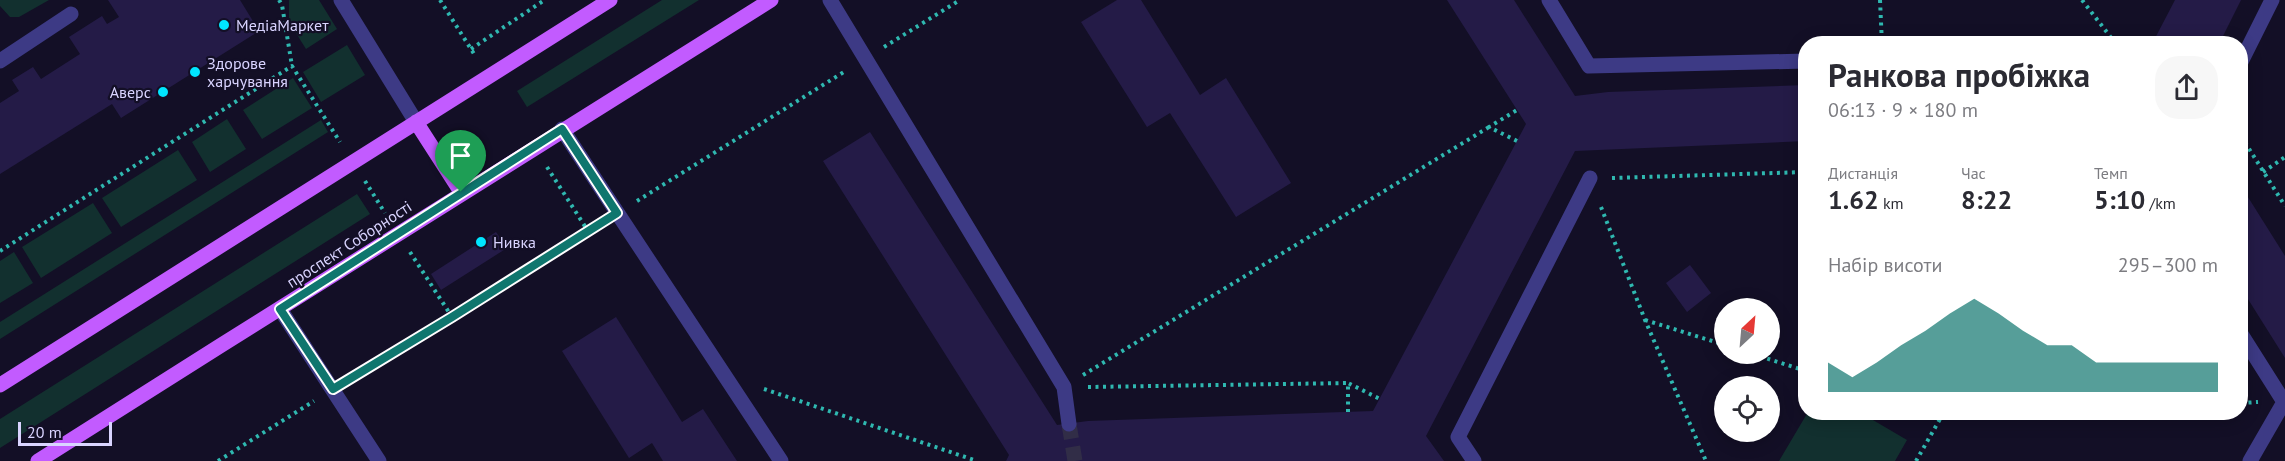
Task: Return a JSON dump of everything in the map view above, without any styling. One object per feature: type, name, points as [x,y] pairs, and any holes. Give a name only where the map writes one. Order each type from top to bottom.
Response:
[{"type":"main road","points":[[0,385],[416,122],[490,78],[610,0]]},
{"type":"main road","name":"проспект Соборності","points":[[43,460],[461,192],[771,0]]},
{"type":"main road","points":[[416,122],[461,192]]},
{"type":"street","points":[[341,0],[416,122]]},
{"type":"street","points":[[830,0],[1064,387],[1069,424]]},
{"type":"street","points":[[1549,0],[1589,66],[1798,61]]},
{"type":"street","points":[[2248,48],[2272,0]]},
{"type":"street","points":[[0,61],[71,14]]},
{"type":"street","points":[[562,129],[781,461]]},
{"type":"street","points":[[1474,461],[1458,437],[1590,178]]},
{"type":"street","points":[[280,309],[379,461]]},
{"type":"street","points":[[2248,345],[2284,402],[2250,461]]},
{"type":"path","points":[[279,0],[282,5],[292,66],[320,110]]},
{"type":"path","points":[[440,0],[490,78]]},
{"type":"path","points":[[218,461],[960,0]]},
{"type":"path","points":[[1881,0],[1882,36]]},
{"type":"path","points":[[2082,0],[2110,36]]},
{"type":"path","points":[[471,49],[543,1]]},
{"type":"path","points":[[0,251],[292,66]]},
{"type":"path","points":[[1064,387],[1517,110]]},
{"type":"path","points":[[1489,127],[1517,141]]},
{"type":"path","points":[[534,147],[588,231]]},
{"type":"path","points":[[2248,147],[2285,206]]},
{"type":"path","points":[[2263,172],[2285,157]]},
{"type":"path","points":[[1706,461],[1645,320],[1590,178],[1798,172]]},
{"type":"path","points":[[1645,320],[1714,342]]},
{"type":"path","points":[[1780,362],[1798,368]]},
{"type":"path","points":[[726,377],[977,461]]},
{"type":"path","points":[[1064,387],[1348,383],[1380,399]]},
{"type":"path","points":[[1348,383],[1348,412]]},
{"type":"path","points":[[1916,461],[1938,420]]},
{"type":"green space","points":[[0,0],[49,0],[19,17],[10,17],[0,6]]},
{"type":"green space","points":[[289,0],[319,0],[337,29],[306,49],[289,22]]},
{"type":"green space","points":[[662,0],[699,0],[527,107],[517,91]]},
{"type":"green space","points":[[347,45],[365,75],[321,102],[303,72]]},
{"type":"green space","points":[[293,78],[312,108],[262,139],[243,110]]},
{"type":"green space","points":[[227,119],[246,149],[210,172],[192,142]]},
{"type":"green space","points":[[321,120],[328,132],[0,339],[0,322]]},
{"type":"green space","points":[[178,150],[197,180],[121,227],[102,198]]},
{"type":"green space","points":[[357,194],[370,214],[0,448],[0,419]]},
{"type":"green space","points":[[93,203],[112,233],[41,278],[22,247]]},
{"type":"green space","points":[[14,252],[33,283],[0,303],[0,261]]},
{"type":"green space","points":[[1803,420],[1873,420],[1907,440],[1895,461],[1779,461]]},
{"type":"building","points":[[108,0],[240,0],[259,31],[121,118],[112,104],[0,174],[0,103],[19,91],[12,80],[33,67],[41,79],[80,54],[69,37],[102,16],[107,24],[119,17]]},
{"type":"building","points":[[1117,0],[1141,0],[1200,95],[1226,78],[1291,183],[1236,217],[1170,113],[1147,127],[1081,22]]},
{"type":"building","points":[[1447,0],[1514,0],[1575,96],[1608,92],[1798,85],[1798,141],[1575,151],[1426,436],[1444,461],[1006,461],[1009,455],[823,161],[870,132],[1057,425],[1088,421],[1373,411],[1526,124]]},
{"type":"building","points":[[2175,0],[2241,0],[2223,36],[2156,36]]},
{"type":"building","points":[[2248,197],[2285,256],[2285,358],[2248,299]]},
{"type":"building","points":[[496,232],[507,248],[441,290],[431,274]]},
{"type":"building","points":[[1690,265],[1711,293],[1687,312],[1666,283]]},
{"type":"building","points":[[616,317],[682,422],[703,409],[737,461],[663,461],[652,443],[629,458],[562,351]]},
{"type":"tunnel","points":[[1069,424],[1075,461]]},
{"type":"place","name":"МедіаМаркет","points":[[224,25]]},
{"type":"place","name":"Здорове харчування","points":[[195,72]]},
{"type":"place","name":"Аверс","points":[[163,92]]},
{"type":"place","name":"Нивка","points":[[481,242]]},
{"type":"route","points":[[562,129],[617,213],[333,389],[280,309],[461,192],[562,129]]}]
